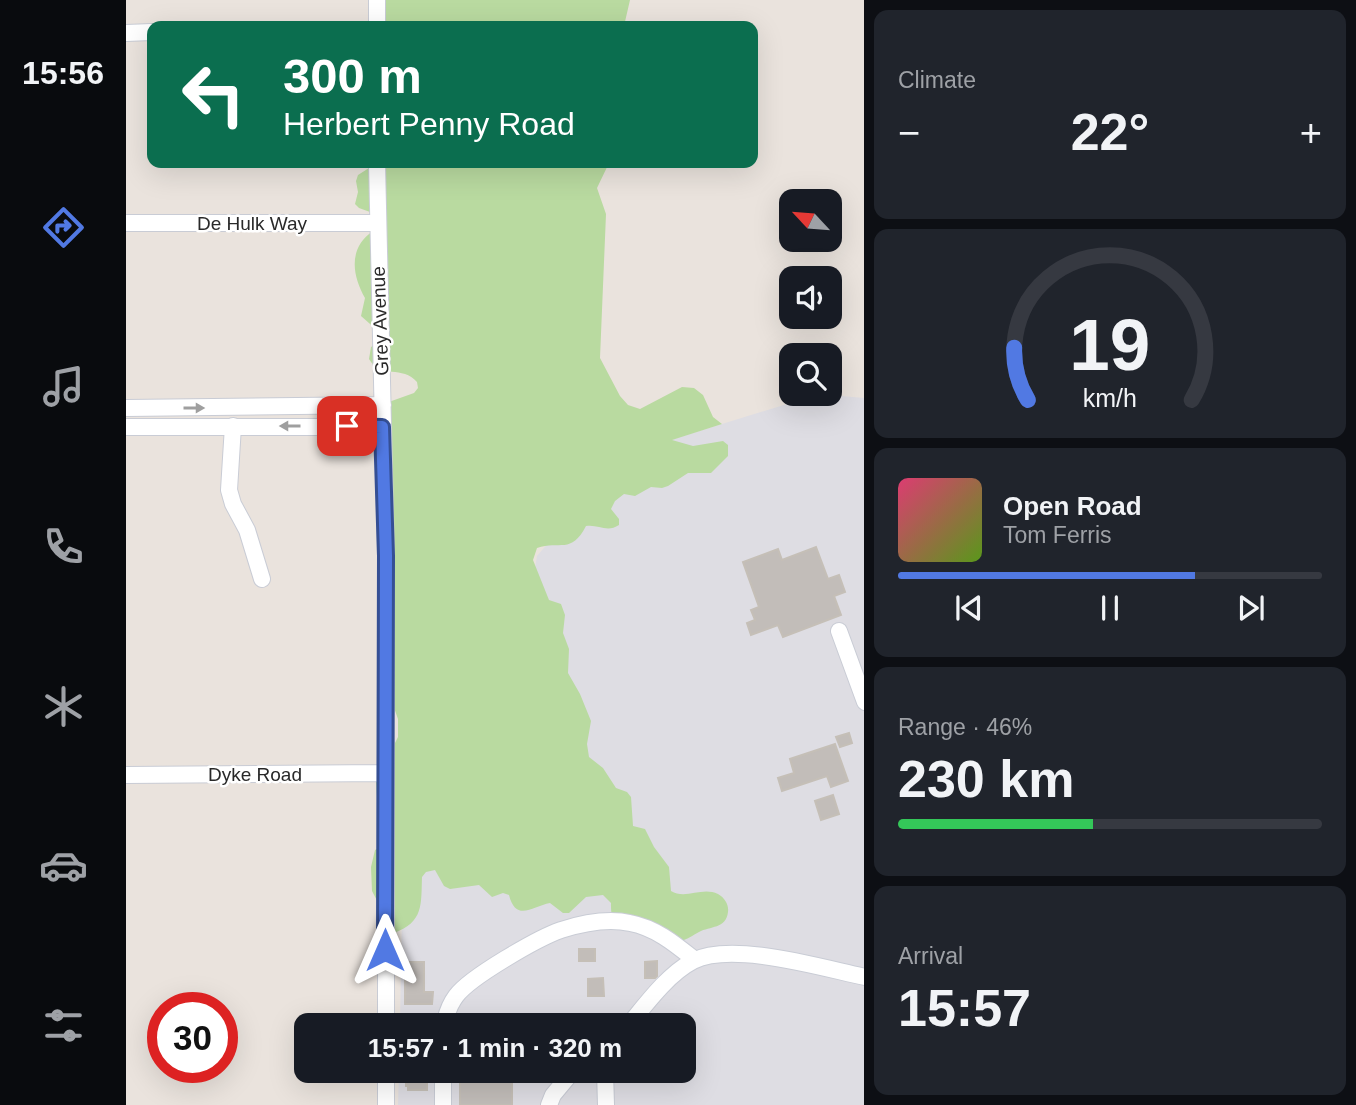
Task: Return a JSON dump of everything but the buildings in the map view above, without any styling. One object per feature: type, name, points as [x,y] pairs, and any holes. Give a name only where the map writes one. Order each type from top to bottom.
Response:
[{"type":"street","points":[[377,0],[377,21]]},
{"type":"street","points":[[126,33],[147,32]]},
{"type":"street","name":"Grey Avenue","points":[[377,168],[386,556],[386,1013]]},
{"type":"street","name":"De Hulk Way","points":[[126,223],[378,223]]},
{"type":"street","points":[[126,408],[383,405]]},
{"type":"street","points":[[233,426],[229,490],[247,530],[262,579]]},
{"type":"street","points":[[126,427],[382,427]]},
{"type":"street","points":[[839,631],[864,702]]},
{"type":"street","name":"Dyke Road","points":[[126,775],[384,773]]},
{"type":"street","points":[[449,1013],[455,997],[469,982],[558,931],[579,925],[606,921],[630,923],[655,931],[695,960]]},
{"type":"street","points":[[640,1013],[680,969],[695,960],[714,955],[762,956],[864,977]]},
{"type":"street","points":[[386,1083],[386,1105]]},
{"type":"street","points":[[443,1083],[443,1105]]},
{"type":"street","points":[[549,1105],[563,1083]]},
{"type":"street","points":[[605,1083],[606,1105]]},
{"type":"shaded area","points":[[842,396],[864,398],[864,1105],[398,1105],[399,1083],[696,1083],[696,1013],[400,1013],[403,855],[509,724],[537,556],[625,454],[780,406],[842,406]]},
{"type":"green space","points":[[374,0],[630,0],[625,21],[371,21]]},
{"type":"green space","points":[[369,168],[607,168],[597,188],[606,214],[600,358],[620,396],[628,405],[640,409],[682,387],[694,388],[703,395],[713,417],[722,424],[672,440],[693,446],[723,441],[728,445],[728,456],[711,473],[688,473],[662,488],[651,487],[635,496],[624,494],[615,501],[611,509],[619,519],[619,525],[610,528],[586,526],[581,535],[570,544],[537,548],[533,560],[549,600],[561,604],[565,615],[563,633],[569,649],[568,673],[591,721],[587,744],[589,757],[603,768],[616,788],[627,792],[631,797],[633,826],[645,829],[669,867],[671,891],[682,894],[712,892],[725,900],[728,907],[727,917],[717,926],[680,941],[648,937],[617,925],[611,913],[611,903],[603,895],[586,897],[569,913],[563,913],[550,903],[521,911],[512,904],[509,895],[503,893],[492,897],[479,885],[450,889],[444,886],[435,870],[426,872],[422,877],[421,904],[416,918],[404,929],[394,933],[372,891],[371,867],[375,850],[380,847],[376,781],[398,737],[398,719],[392,702],[386,403],[414,393],[418,388],[417,382],[411,377],[379,369],[369,359],[371,347],[379,342],[378,331],[361,316],[365,298],[357,280],[355,262],[359,245],[373,231],[370,212],[355,204],[358,175]]},
{"type":"route","points":[[347,426],[382,427],[386,556],[385,950]]}]
